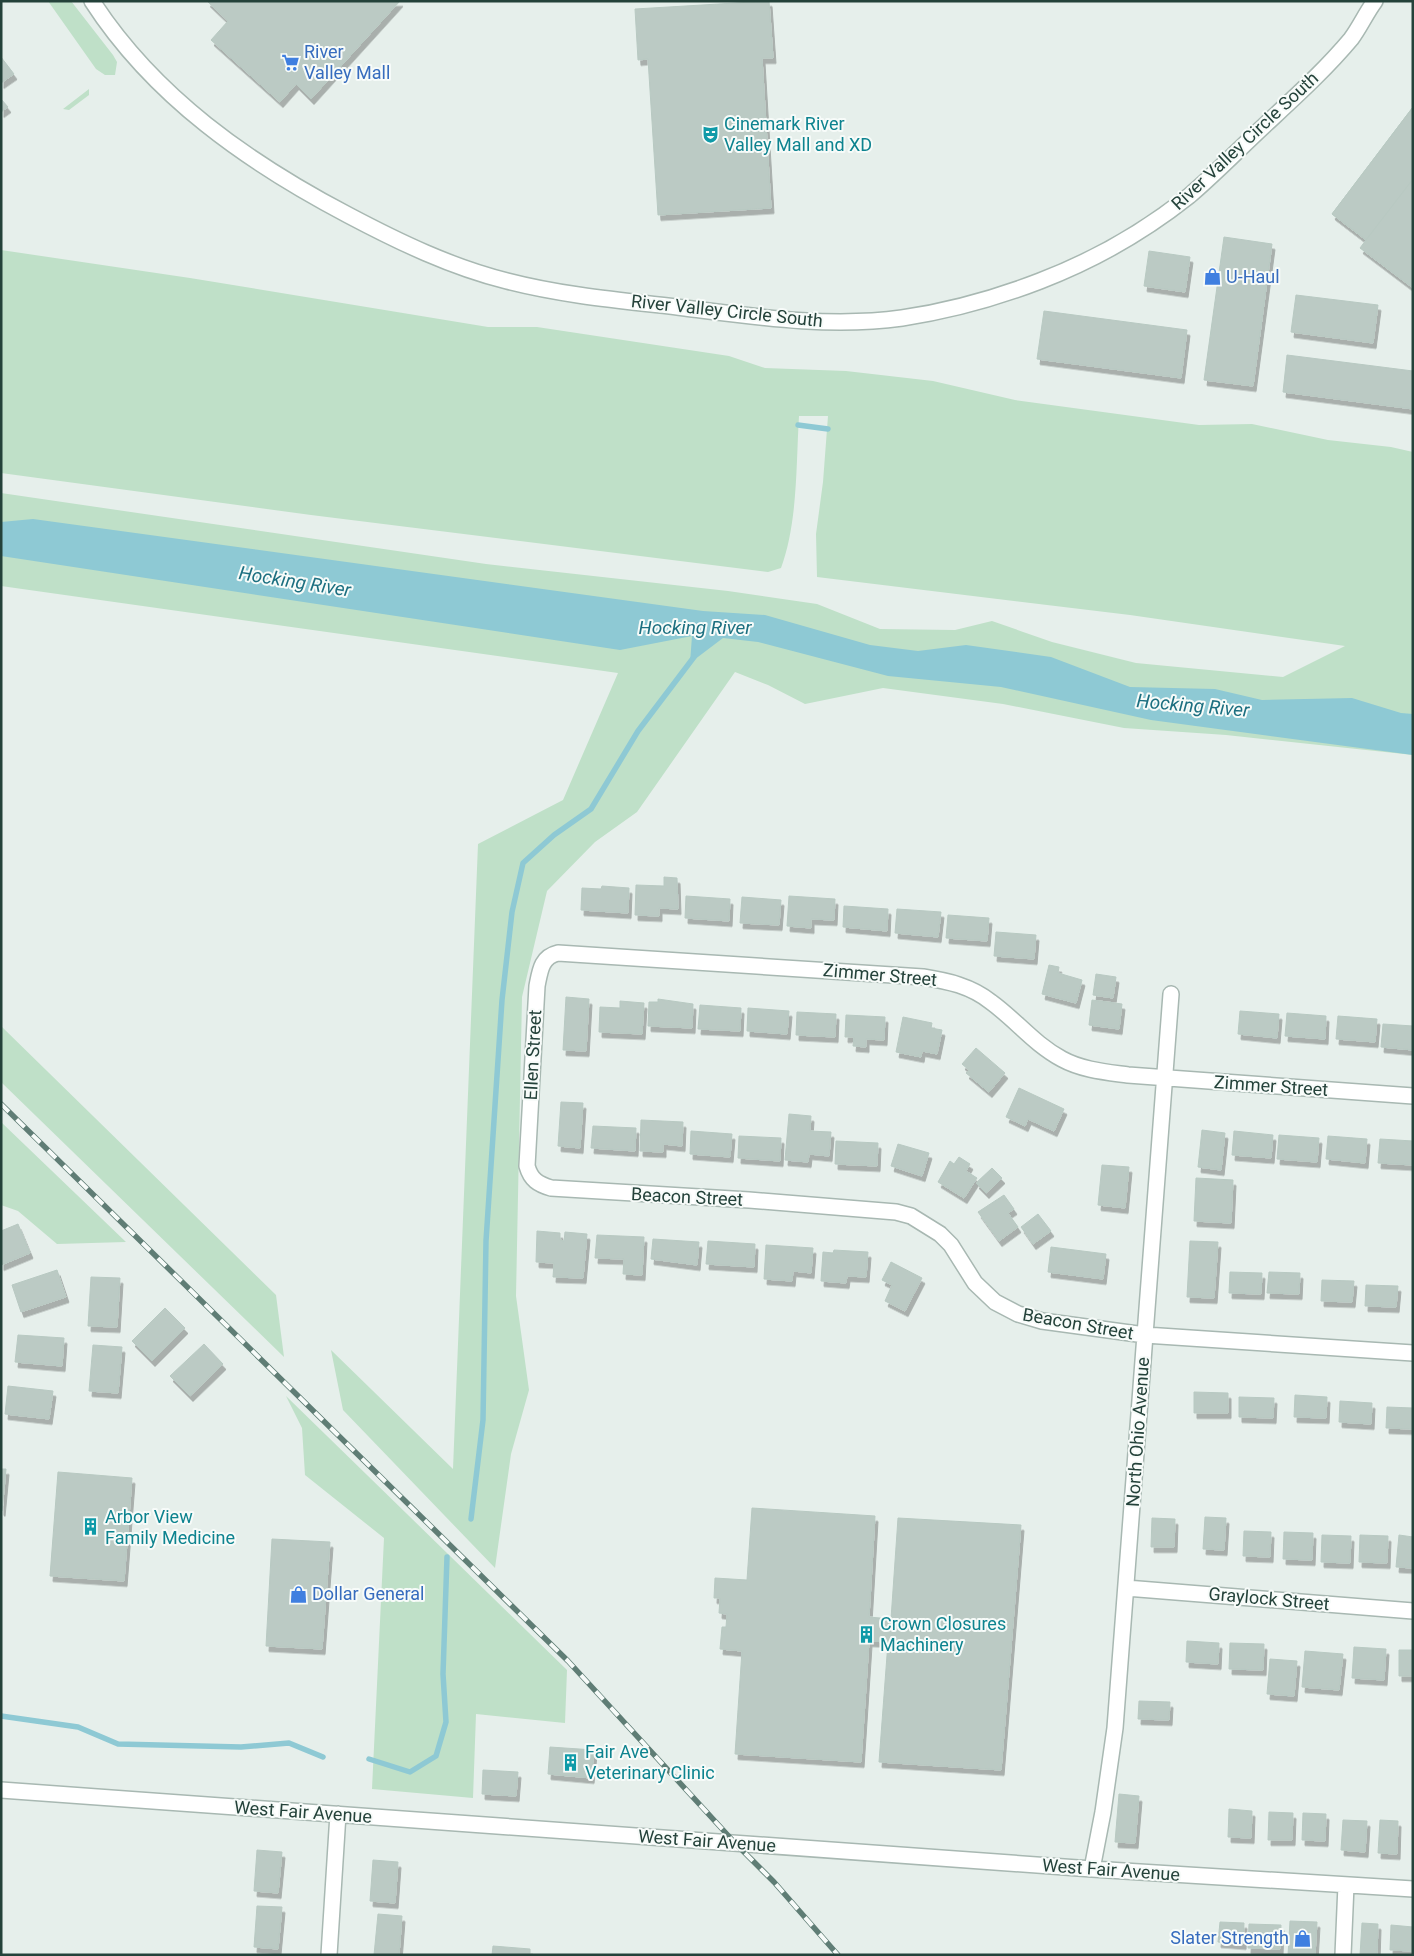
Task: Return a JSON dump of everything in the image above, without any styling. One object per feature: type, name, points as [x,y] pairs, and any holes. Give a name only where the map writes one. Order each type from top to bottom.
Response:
[{"type":"street","name":"River Valley Circle South","points":[[92,1],[145,68],[182,105],[218,136],[271,172],[403,244],[454,265],[505,280],[554,291],[760,318],[842,321],[904,318],[967,305],[1042,280],[1077,265],[1135,233],[1190,194],[1299,93],[1350,40],[1375,1]]},
{"type":"street","name":"Zimmer Street","points":[[558,953],[897,974],[949,981],[991,1001],[1032,1039],[1064,1060],[1104,1072],[1413,1096]]},
{"type":"street","name":"Ellen Street","points":[[526,1166],[536,986],[544,960],[550,955],[558,953]]},
{"type":"street","name":"North Ohio Avenue","points":[[1092,1869],[1104,1812],[1115,1728],[1171,994]]},
{"type":"street","name":"Beacon Street","points":[[526,1166],[530,1177],[539,1185],[551,1188],[757,1200],[896,1212],[918,1220],[940,1234],[951,1245],[975,1282],[985,1293],[1018,1314],[1042,1321],[1145,1335],[1413,1353]]},
{"type":"street","name":"Graylock Street","points":[[1126,1588],[1413,1611]]},
{"type":"street","name":"West Fair Avenue","points":[[1,1790],[1092,1869],[1413,1889]]},
{"type":"street","points":[[329,1955],[338,1814]]},
{"type":"street","points":[[1343,1955],[1346,1885]]},
{"type":"green space","points":[[48,1],[71,1],[113,55],[117,62],[115,75],[105,75],[96,69]]},
{"type":"green space","points":[[89,89],[89,95],[69,110],[63,109]]},
{"type":"green space","points":[[1,250],[190,278],[488,327],[537,327],[729,356],[765,368],[846,371],[933,381],[1015,400],[1199,425],[1252,424],[1328,440],[1391,447],[1413,452],[1413,755],[1226,735],[1124,728],[1003,704],[883,688],[805,704],[768,685],[735,672],[637,812],[595,842],[547,891],[522,997],[516,1296],[529,1390],[511,1454],[495,1568],[343,1410],[331,1350],[453,1469],[478,844],[563,800],[618,673],[1,586],[1,493],[486,564],[728,591],[817,604],[880,629],[955,630],[992,621],[1052,642],[1136,663],[1283,677],[1345,646],[1130,615],[817,577],[816,534],[823,482],[828,416],[799,416],[791,532],[781,568],[768,572],[311,515],[1,473]]},
{"type":"green space","points":[[1,1026],[276,1295],[284,1357],[1,1082]]},
{"type":"green space","points":[[1,1122],[126,1242],[57,1244],[18,1211],[1,1205]]},
{"type":"green space","points":[[286,1396],[567,1670],[565,1723],[476,1714],[473,1798],[372,1789],[384,1538],[305,1475],[302,1428]]},
{"type":"water","name":"Hocking River","points":[[33,519],[703,611],[765,615],[870,645],[918,651],[966,645],[1051,657],[1130,687],[1215,689],[1262,700],[1352,698],[1401,713],[1413,714],[1413,755],[1151,720],[1001,687],[888,676],[758,642],[723,638],[690,663],[692,636],[620,650],[1,556],[1,522]]},
{"type":"building","name":"River Valley Mall","points":[[207,1],[400,1],[311,99],[296,84],[280,102],[211,40],[228,21]]},
{"type":"building","name":"Cinemark River Valley Mall and XD","points":[[769,1],[773,58],[762,58],[771,208],[658,215],[648,59],[638,60],[635,9]]},
{"type":"building","points":[[1,57],[14,74],[1,83]]},
{"type":"building","points":[[1,99],[8,107],[1,112]]},
{"type":"building","points":[[1413,107],[1413,179],[1366,240],[1332,214]]},
{"type":"building","points":[[1413,107],[1413,288],[1360,248],[1366,240],[1332,214]]},
{"type":"building","points":[[1224,237],[1272,244],[1253,386],[1204,380]]},
{"type":"building","points":[[1149,251],[1190,257],[1185,292],[1144,286]]},
{"type":"building","points":[[1296,295],[1378,305],[1373,343],[1291,332]]},
{"type":"building","points":[[1044,311],[1187,330],[1181,378],[1037,359]]},
{"type":"building","points":[[1287,355],[1413,371],[1413,409],[1283,392]]},
{"type":"building","points":[[664,877],[677,878],[678,909],[659,908],[659,916],[635,915],[636,885],[664,886]]},
{"type":"building","points":[[602,886],[629,888],[628,913],[581,910],[582,888],[601,889]]},
{"type":"building","points":[[686,896],[730,899],[729,921],[685,918]]},
{"type":"building","points":[[789,896],[835,899],[834,920],[811,919],[811,928],[787,926]]},
{"type":"building","points":[[742,897],[781,900],[779,925],[740,923]]},
{"type":"building","points":[[844,906],[888,909],[887,931],[843,927]]},
{"type":"building","points":[[897,909],[941,912],[938,937],[895,933]]},
{"type":"building","points":[[948,915],[989,918],[987,941],[946,938]]},
{"type":"building","points":[[996,932],[1036,935],[1034,959],[994,956]]},
{"type":"building","points":[[1049,965],[1059,967],[1058,973],[1082,980],[1076,1003],[1042,994]]},
{"type":"building","points":[[1096,974],[1116,977],[1113,998],[1093,995]]},
{"type":"building","points":[[566,997],[589,999],[586,1051],[563,1050]]},
{"type":"building","points":[[658,999],[693,1004],[692,1028],[648,1026],[649,1002],[658,1002]]},
{"type":"building","points":[[1092,1000],[1122,1004],[1119,1029],[1089,1025]]},
{"type":"building","points":[[620,1001],[644,1003],[642,1034],[599,1032],[600,1007],[620,1008]]},
{"type":"building","points":[[700,1005],[741,1008],[740,1031],[698,1029]]},
{"type":"building","points":[[748,1008],[789,1011],[787,1034],[747,1031]]},
{"type":"building","points":[[1240,1011],[1279,1014],[1277,1038],[1238,1034]]},
{"type":"building","points":[[797,1012],[836,1014],[835,1037],[796,1035]]},
{"type":"building","points":[[1287,1013],[1326,1016],[1325,1039],[1285,1036]]},
{"type":"building","points":[[846,1015],[885,1017],[884,1040],[866,1039],[866,1047],[853,1046],[854,1037],[845,1037]]},
{"type":"building","points":[[1338,1016],[1377,1019],[1375,1042],[1336,1039]]},
{"type":"building","points":[[903,1017],[932,1023],[931,1028],[942,1030],[937,1054],[922,1051],[921,1057],[896,1052]]},
{"type":"building","points":[[1383,1024],[1413,1026],[1413,1050],[1381,1047]]},
{"type":"building","points":[[976,1048],[1005,1073],[989,1092],[966,1073],[969,1070],[962,1064]]},
{"type":"building","points":[[1019,1088],[1064,1109],[1054,1131],[1028,1119],[1025,1126],[1006,1117]]},
{"type":"building","points":[[561,1102],[583,1103],[580,1148],[558,1146]]},
{"type":"building","points":[[789,1114],[811,1116],[810,1131],[831,1132],[829,1156],[809,1154],[808,1162],[785,1160]]},
{"type":"building","points":[[641,1120],[683,1122],[682,1146],[663,1144],[663,1152],[640,1151]]},
{"type":"building","points":[[593,1126],[636,1128],[635,1151],[591,1148]]},
{"type":"building","points":[[1202,1130],[1225,1133],[1221,1170],[1198,1167]]},
{"type":"building","points":[[691,1131],[732,1134],[730,1157],[690,1154]]},
{"type":"building","points":[[1234,1131],[1273,1135],[1271,1158],[1232,1155]]},
{"type":"building","points":[[1279,1135],[1319,1138],[1317,1162],[1277,1159]]},
{"type":"building","points":[[739,1136],[781,1138],[780,1161],[738,1158]]},
{"type":"building","points":[[1328,1136],[1367,1139],[1365,1163],[1326,1159]]},
{"type":"building","points":[[1380,1139],[1413,1141],[1413,1165],[1378,1163]]},
{"type":"building","points":[[836,1141],[878,1143],[877,1166],[835,1164]]},
{"type":"building","points":[[898,1144],[929,1153],[922,1176],[891,1166]]},
{"type":"building","points":[[959,1157],[970,1164],[966,1171],[977,1178],[964,1198],[938,1182],[950,1161],[954,1164]]},
{"type":"building","points":[[1102,1165],[1129,1167],[1125,1208],[1098,1205]]},
{"type":"building","points":[[992,1168],[1002,1178],[986,1193],[976,1183]]},
{"type":"building","points":[[1196,1178],[1233,1180],[1231,1223],[1194,1221]]},
{"type":"building","points":[[1004,1195],[1014,1209],[1008,1213],[1018,1227],[999,1241],[978,1212]]},
{"type":"building","points":[[1038,1214],[1051,1231],[1033,1244],[1021,1227]]},
{"type":"building","points":[[18,1224],[30,1253],[1,1265],[1,1231]]},
{"type":"building","points":[[537,1231],[560,1233],[560,1240],[564,1241],[565,1232],[587,1234],[583,1278],[553,1277],[554,1263],[536,1262]]},
{"type":"building","points":[[597,1235],[644,1237],[642,1275],[623,1274],[624,1259],[595,1258]]},
{"type":"building","points":[[653,1239],[699,1242],[697,1265],[651,1259]]},
{"type":"building","points":[[708,1241],[755,1244],[754,1267],[706,1264]]},
{"type":"building","points":[[1190,1241],[1218,1242],[1214,1298],[1187,1297]]},
{"type":"building","points":[[766,1245],[813,1248],[811,1273],[793,1271],[792,1281],[764,1279]]},
{"type":"building","points":[[1051,1247],[1106,1254],[1103,1279],[1048,1272]]},
{"type":"building","points":[[834,1250],[868,1252],[866,1277],[847,1276],[846,1283],[821,1281],[823,1252],[833,1253]]},
{"type":"building","points":[[891,1262],[922,1278],[905,1311],[885,1301],[892,1285],[882,1280]]},
{"type":"building","points":[[57,1270],[66,1297],[21,1312],[12,1285]]},
{"type":"building","points":[[1230,1272],[1262,1273],[1261,1294],[1229,1293]]},
{"type":"building","points":[[1269,1272],[1300,1273],[1299,1294],[1267,1293]]},
{"type":"building","points":[[91,1277],[120,1278],[117,1327],[88,1326]]},
{"type":"building","points":[[1322,1280],[1354,1281],[1352,1302],[1321,1301]]},
{"type":"building","points":[[1366,1285],[1398,1286],[1396,1307],[1365,1306]]},
{"type":"building","points":[[165,1308],[185,1328],[152,1361],[132,1341]]},
{"type":"building","points":[[18,1335],[64,1338],[62,1366],[15,1362]]},
{"type":"building","points":[[204,1344],[223,1364],[190,1396],[170,1376]]},
{"type":"building","points":[[93,1345],[122,1347],[118,1393],[89,1391]]},
{"type":"building","points":[[8,1386],[53,1391],[49,1419],[5,1414]]},
{"type":"building","points":[[1194,1392],[1228,1393],[1228,1413],[1194,1413]]},
{"type":"building","points":[[1295,1395],[1327,1397],[1326,1418],[1294,1417]]},
{"type":"building","points":[[1239,1397],[1274,1398],[1273,1418],[1239,1417]]},
{"type":"building","points":[[1340,1401],[1372,1403],[1371,1424],[1339,1422]]},
{"type":"building","points":[[1387,1407],[1413,1408],[1413,1429],[1386,1428]]},
{"type":"building","points":[[1,1469],[6,1469],[2,1511],[1,1510]]},
{"type":"building","name":"Arbor View Family Medicine","points":[[58,1472],[132,1478],[124,1581],[50,1576]]},
{"type":"building","name":"Crown Closures Machinery","points":[[752,1508],[875,1516],[869,1617],[891,1619],[898,1518],[1021,1525],[1001,1770],[879,1762],[888,1642],[869,1641],[861,1762],[735,1754],[742,1651],[720,1649],[722,1627],[726,1627],[727,1614],[719,1613],[720,1598],[714,1598],[715,1578],[747,1580]]},
{"type":"building","points":[[1205,1517],[1226,1518],[1224,1550],[1203,1549]]},
{"type":"building","points":[[1152,1518],[1175,1519],[1174,1547],[1151,1547]]},
{"type":"building","points":[[1244,1531],[1271,1532],[1270,1557],[1243,1556]]},
{"type":"building","points":[[1284,1532],[1313,1533],[1312,1560],[1283,1559]]},
{"type":"building","points":[[1322,1535],[1351,1536],[1350,1563],[1321,1562]]},
{"type":"building","points":[[1360,1535],[1388,1536],[1387,1563],[1359,1562]]},
{"type":"building","points":[[1399,1535],[1413,1537],[1413,1568],[1396,1567]]},
{"type":"building","name":"Dollar General","points":[[272,1539],[330,1542],[322,1649],[266,1646]]},
{"type":"building","points":[[1187,1641],[1219,1643],[1218,1664],[1186,1662]]},
{"type":"building","points":[[1230,1643],[1264,1644],[1263,1670],[1229,1669]]},
{"type":"building","points":[[1354,1647],[1386,1649],[1384,1680],[1352,1678]]},
{"type":"building","points":[[1399,1650],[1413,1650],[1413,1676],[1399,1676]]},
{"type":"building","points":[[1305,1651],[1343,1654],[1339,1690],[1302,1687]]},
{"type":"building","points":[[1270,1659],[1297,1661],[1294,1696],[1267,1694]]},
{"type":"building","points":[[1139,1701],[1170,1702],[1169,1720],[1138,1719]]},
{"type":"building","name":"Fair Ave Veterinary Clinic","points":[[550,1747],[594,1750],[591,1778],[548,1774]]},
{"type":"building","points":[[483,1770],[518,1772],[516,1796],[482,1794]]},
{"type":"building","points":[[1119,1794],[1139,1796],[1135,1843],[1115,1842]]},
{"type":"building","points":[[1229,1809],[1252,1811],[1251,1838],[1228,1837]]},
{"type":"building","points":[[1269,1812],[1293,1813],[1292,1840],[1268,1840]]},
{"type":"building","points":[[1303,1813],[1326,1814],[1325,1841],[1302,1840]]},
{"type":"building","points":[[1343,1820],[1367,1821],[1365,1852],[1341,1850]]},
{"type":"building","points":[[1380,1820],[1398,1821],[1397,1854],[1378,1853]]},
{"type":"building","points":[[257,1850],[282,1852],[278,1893],[254,1891]]},
{"type":"building","points":[[373,1860],[398,1862],[395,1903],[370,1901]]},
{"type":"building","points":[[257,1906],[282,1907],[278,1949],[254,1947]]},
{"type":"building","points":[[378,1914],[402,1916],[399,1955],[374,1955]]},
{"type":"building","name":"Slater Strength","points":[[1290,1921],[1317,1922],[1315,1955],[1288,1955]]},
{"type":"building","points":[[1220,1922],[1244,1923],[1243,1944],[1218,1942]]},
{"type":"building","points":[[1362,1923],[1378,1924],[1377,1955],[1360,1955]]},
{"type":"building","points":[[1249,1924],[1281,1925],[1280,1949],[1248,1948]]},
{"type":"building","points":[[1391,1925],[1413,1927],[1413,1951],[1390,1950]]},
{"type":"building","points":[[493,1946],[530,1949],[530,1955],[492,1955]]},
{"type":"waterway","points":[[798,425],[828,429]]},
{"type":"waterway","points":[[471,1519],[483,1420],[486,1241],[502,1000],[512,912],[523,863],[554,835],[591,809],[638,731],[694,657]]},
{"type":"waterway","points":[[369,1759],[410,1772],[436,1756],[446,1722],[443,1674],[447,1557]]},
{"type":"waterway","points":[[1,1716],[78,1727],[118,1744],[241,1747],[289,1743],[323,1757]]},
{"type":"railway","points":[[1,1104],[568,1661],[735,1843],[774,1882],[838,1955]]},
{"type":"place","name":"River Valley Mall","points":[[290,62]]},
{"type":"place","name":"Cinemark River Valley Mall and XD","points":[[710,134]]},
{"type":"place","name":"U-Haul","points":[[1212,277]]},
{"type":"place","name":"Arbor View Family Medicine","points":[[91,1527]]},
{"type":"place","name":"Dollar General","points":[[298,1594]]},
{"type":"place","name":"Crown Closures Machinery","points":[[866,1634]]},
{"type":"place","name":"Fair Ave Veterinary Clinic","points":[[571,1762]]},
{"type":"place","name":"Slater Strength","points":[[1303,1938]]}]
